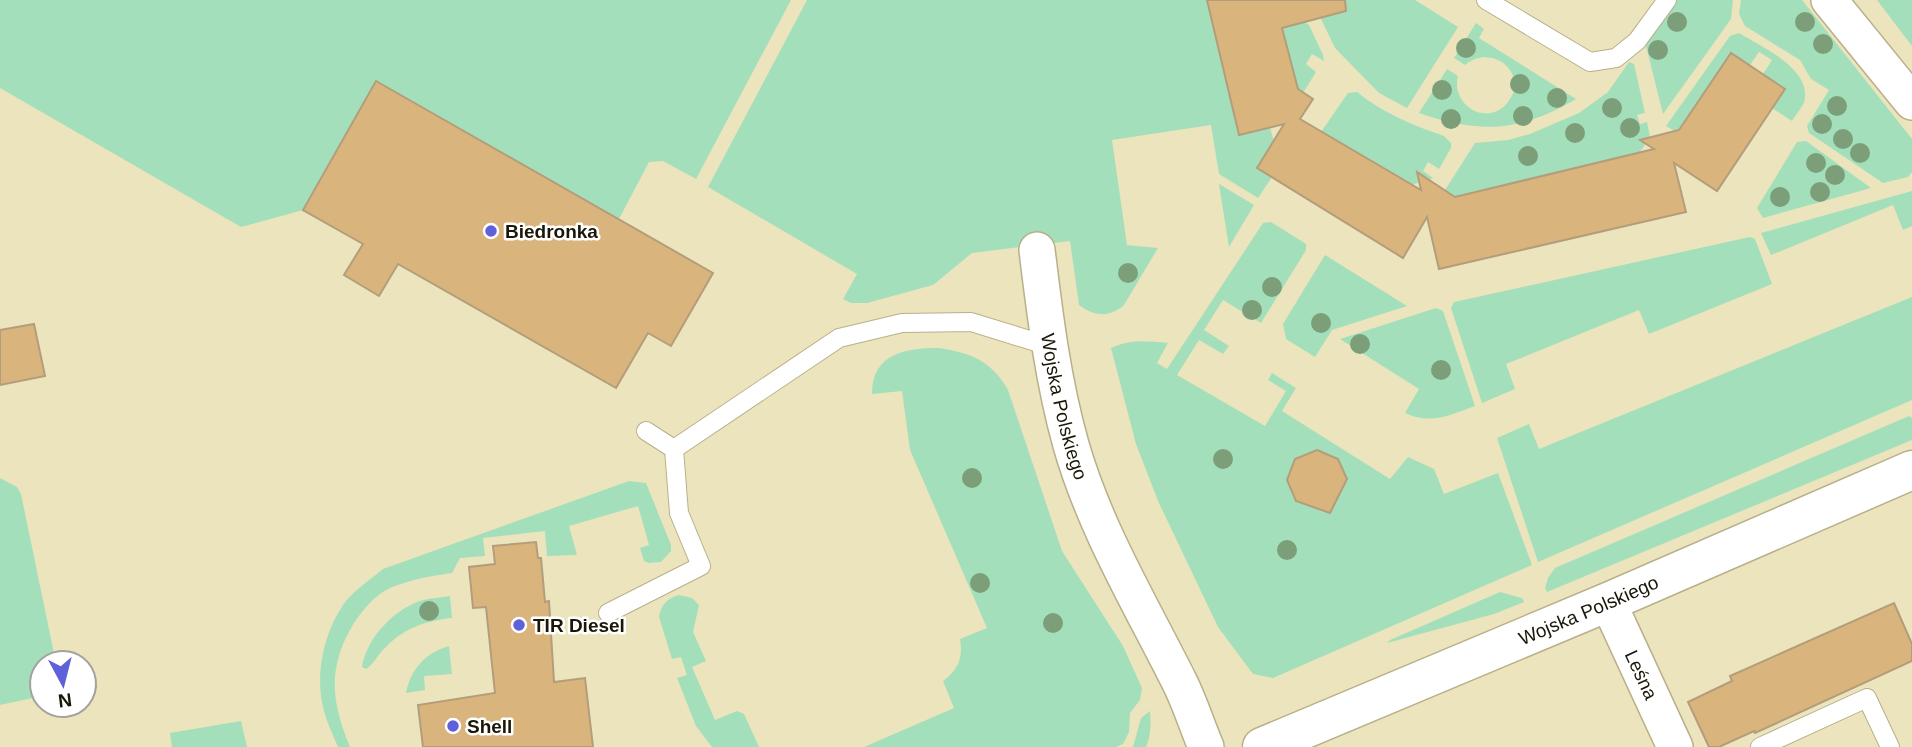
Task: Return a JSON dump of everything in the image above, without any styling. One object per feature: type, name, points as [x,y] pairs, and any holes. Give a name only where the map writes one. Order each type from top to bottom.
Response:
[{"type":"main road","name":"Wojska Polskiego","points":[[1262,747],[1912,470]]},
{"type":"street","points":[[1829,0],[1912,102]]},
{"type":"street","name":"Wojska Polskiego","points":[[1037,250],[1049,346],[1071,446],[1093,505],[1127,581],[1181,685],[1206,747]]},
{"type":"street","name":"Leśna","points":[[1608,601],[1675,747]]},
{"type":"lane","points":[[1486,0],[1590,62],[1616,58],[1637,41],[1667,0]]},
{"type":"lane","points":[[674,449],[839,338],[902,323],[971,322],[1049,346]]},
{"type":"lane","points":[[646,431],[674,449]]},
{"type":"lane","points":[[608,613],[701,566],[679,513],[674,449]]},
{"type":"lane","points":[[1760,747],[1867,698],[1890,747]]},
{"type":"green space","points":[[0,0],[791,0],[696,179],[663,161],[649,162],[619,219],[377,81],[303,210],[241,227],[0,88]]},
{"type":"green space","points":[[807,0],[1207,0],[1238,134],[1270,128],[1274,141],[1257,167],[1272,177],[1258,198],[1219,174],[1211,125],[1112,140],[1127,245],[1158,248],[1124,305],[1107,314],[1096,313],[1079,305],[1070,241],[972,253],[933,285],[867,303],[851,303],[843,299],[857,274],[708,187]]},
{"type":"green space","points":[[1312,0],[1415,0],[1458,27],[1407,108],[1379,93],[1335,48]]},
{"type":"green space","points":[[1677,0],[1733,0],[1731,19],[1663,114],[1645,42]]},
{"type":"green space","points":[[1741,0],[1802,0],[1912,139],[1912,172],[1908,177],[1883,183],[1809,133],[1807,126],[1829,90],[1811,79],[1800,60],[1745,26],[1739,14]]},
{"type":"green space","points":[[1877,0],[1912,0],[1912,46]]},
{"type":"green space","points":[[1304,22],[1309,25],[1324,61],[1312,54],[1306,64],[1316,72],[1303,93],[1298,91],[1279,28]]},
{"type":"green space","points":[[1476,23],[1484,29],[1479,38],[1576,99],[1536,118],[1499,126],[1461,124],[1419,113],[1447,69],[1458,76],[1460,96],[1472,110],[1491,113],[1500,110],[1508,102],[1514,92],[1514,82],[1505,65],[1497,59],[1487,57],[1465,65],[1454,58]]},
{"type":"green space","points":[[1739,33],[1770,51],[1799,76],[1804,86],[1805,100],[1792,121],[1772,108],[1785,89],[1763,74],[1772,60],[1759,52],[1750,65],[1731,53],[1678,133],[1666,126],[1730,36]]},
{"type":"green space","points":[[1629,62],[1634,64],[1645,113],[1637,115],[1640,124],[1647,122],[1650,137],[1640,152],[1453,197],[1445,190],[1475,143],[1508,140],[1530,134],[1579,113],[1608,92]]},
{"type":"green space","points":[[1357,92],[1409,123],[1444,136],[1451,143],[1439,169],[1428,162],[1423,171],[1433,178],[1411,185],[1321,132],[1348,93]]},
{"type":"green space","points":[[1806,141],[1871,188],[1763,218],[1757,208],[1797,142]]},
{"type":"green space","points":[[1219,184],[1254,205],[1229,247]]},
{"type":"green space","points":[[1912,191],[1912,226],[1903,230],[1893,205],[1771,255],[1761,233]]},
{"type":"green space","points":[[1271,222],[1306,244],[1306,250],[1261,323],[1223,300],[1204,330],[1229,346],[1223,354],[1199,340],[1177,375],[1265,426],[1286,391],[1268,380],[1272,373],[1296,388],[1282,411],[1390,479],[1408,457],[1434,469],[1444,494],[1498,473],[1532,565],[1273,678],[1253,674],[1218,627],[1158,501],[1136,444],[1111,348],[1132,342],[1168,343],[1157,363],[1167,369],[1263,223]]},
{"type":"green space","points":[[1750,237],[1755,239],[1772,284],[1649,334],[1639,310],[1506,364],[1515,389],[1482,403],[1451,308],[1454,302]]},
{"type":"green space","points":[[1325,255],[1407,306],[1332,330],[1315,357],[1286,339],[1283,324]]},
{"type":"green space","points":[[1912,297],[1912,400],[1538,562],[1497,438],[1529,424],[1539,449]]},
{"type":"green space","points":[[1436,308],[1443,311],[1475,406],[1440,417],[1414,417],[1405,413],[1419,389],[1340,339]]},
{"type":"green space","points":[[939,348],[980,360],[995,372],[1008,390],[1062,551],[1123,646],[1142,688],[1140,700],[1130,713],[1129,732],[1123,744],[1116,747],[864,747],[954,708],[943,681],[959,663],[960,639],[987,628],[910,450],[902,391],[872,394],[874,380],[884,361],[915,349]]},
{"type":"green space","points":[[1909,416],[1912,418],[1912,440],[1547,592],[1545,588],[1555,568]]},
{"type":"green space","points":[[0,478],[17,487],[21,494],[53,649],[28,649],[28,699],[0,705]]},
{"type":"green space","points":[[629,481],[646,483],[671,545],[671,551],[661,562],[644,561],[640,548],[649,545],[638,506],[569,526],[577,555],[547,556],[545,531],[483,538],[485,556],[460,558],[452,573],[403,583],[374,599],[354,623],[339,654],[336,699],[350,747],[338,747],[324,711],[321,668],[332,626],[354,592],[383,569]]},
{"type":"green space","points":[[1500,592],[1522,598],[1524,602],[1494,614],[1387,643],[1390,640]]},
{"type":"green space","points":[[679,595],[692,598],[699,605],[693,632],[706,661],[692,667],[715,720],[737,711],[744,714],[759,747],[712,747],[696,726],[677,678],[687,675],[681,657],[672,659],[659,617],[666,602]]},
{"type":"green space","points":[[450,596],[452,618],[433,621],[407,631],[392,641],[369,667],[362,667],[369,646],[389,620],[417,602]]},
{"type":"green space","points":[[449,646],[452,674],[424,676],[425,690],[406,693],[411,677],[420,663]]},
{"type":"green space","points":[[1150,711],[1146,747],[1133,747],[1141,718]]},
{"type":"green space","points":[[241,721],[247,747],[172,747],[170,733]]},
{"type":"building","points":[[1207,0],[1345,0],[1346,11],[1282,28],[1298,89],[1313,99],[1300,119],[1421,190],[1417,172],[1455,197],[1654,149],[1640,140],[1679,130],[1731,53],[1785,89],[1717,191],[1674,163],[1686,212],[1439,269],[1427,217],[1403,258],[1257,168],[1284,124],[1239,135]]},
{"type":"building","name":"Biedronka","points":[[376,81],[713,273],[671,346],[648,333],[616,388],[398,264],[379,296],[344,275],[363,244],[303,210]]},
{"type":"building","points":[[34,324],[45,376],[0,385],[0,330]]},
{"type":"building","points":[[1317,450],[1338,459],[1347,479],[1330,513],[1296,501],[1287,480],[1295,459]]},
{"type":"building","points":[[536,542],[538,558],[541,558],[545,602],[549,601],[554,682],[585,678],[593,747],[423,747],[418,705],[495,693],[486,607],[473,608],[469,567],[495,564],[493,546]]},
{"type":"building","points":[[1894,603],[1912,644],[1912,661],[1755,733],[1754,731],[1719,747],[1709,747],[1688,702],[1732,681],[1730,676]]},
{"type":"place","name":"Biedronka","points":[[491,231]]},
{"type":"place","name":"TIR Diesel","points":[[519,625]]},
{"type":"place","name":"Shell","points":[[453,726]]}]
